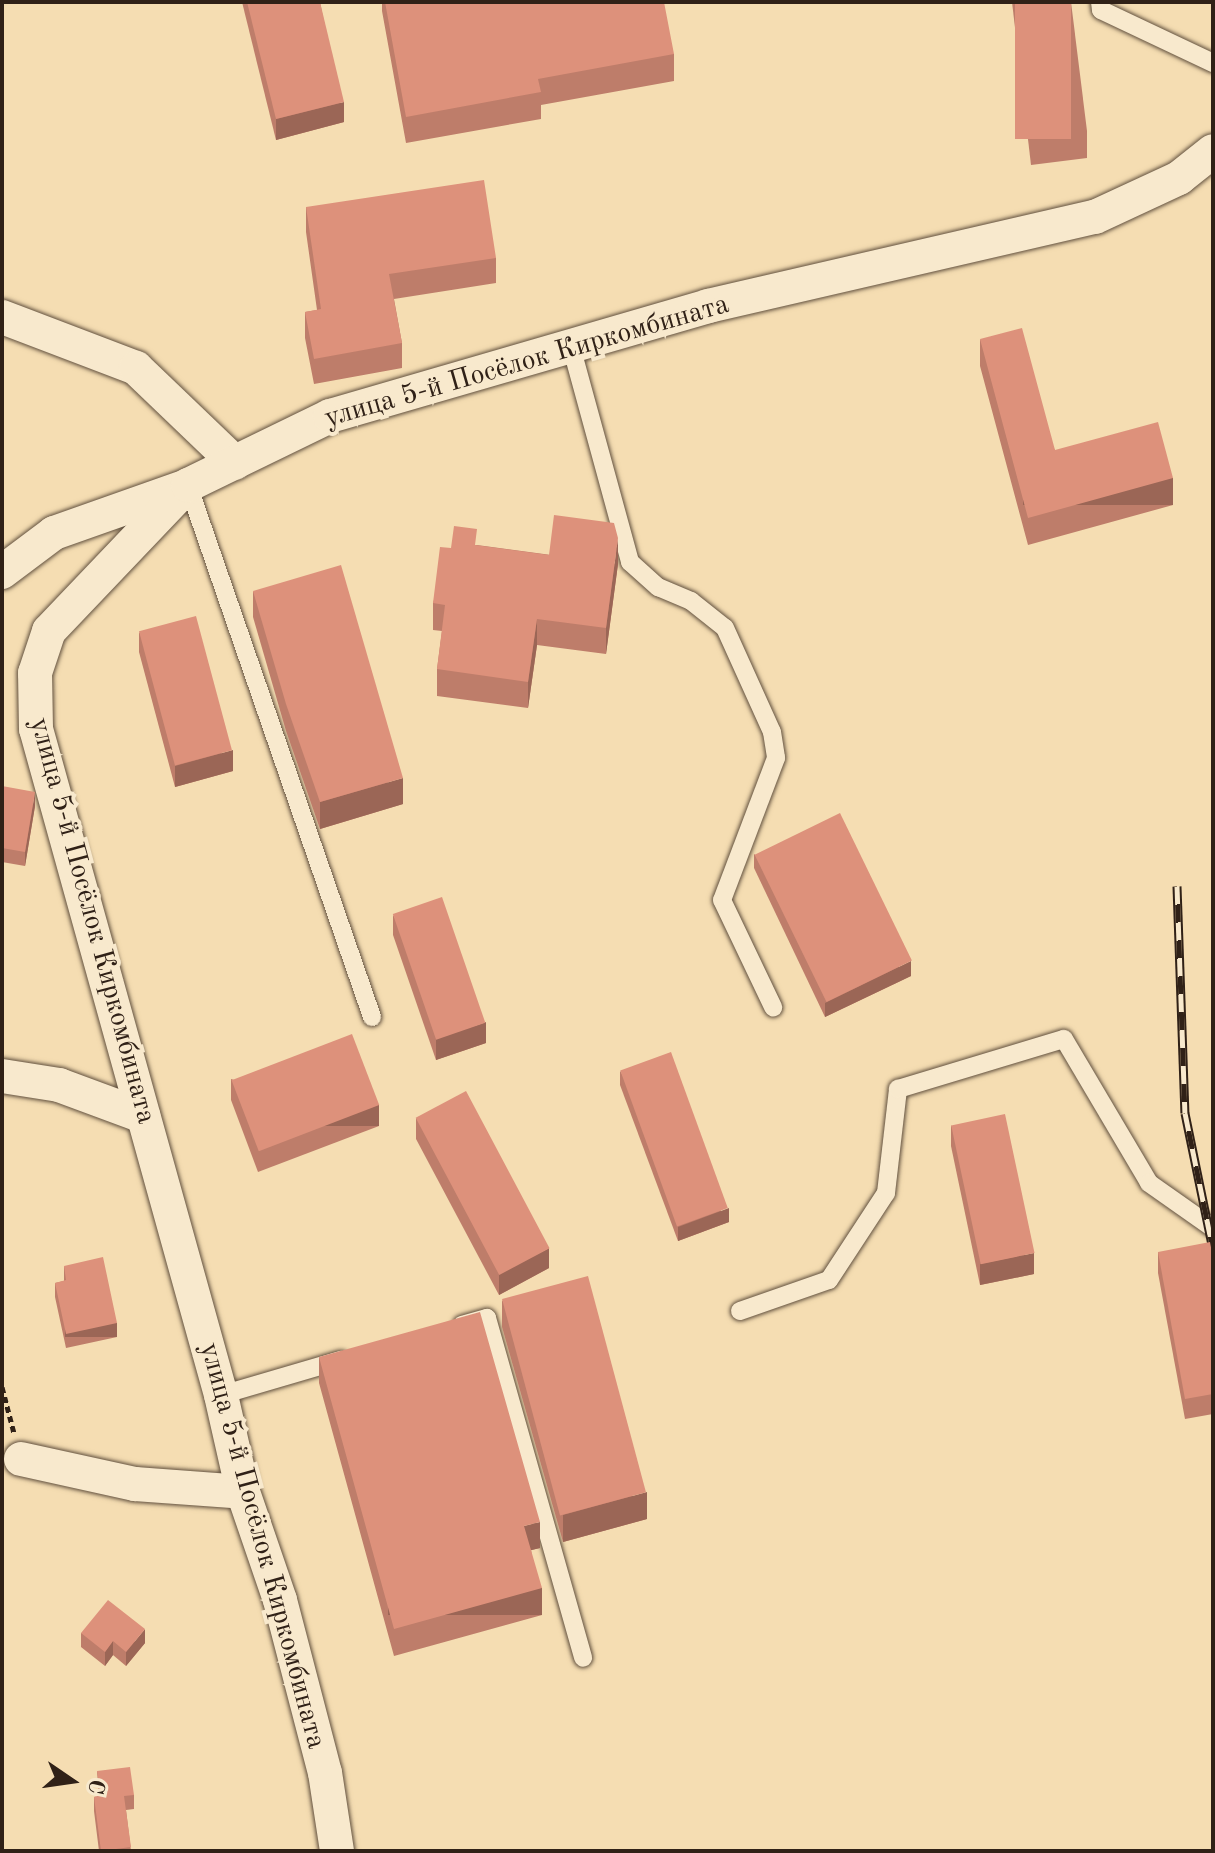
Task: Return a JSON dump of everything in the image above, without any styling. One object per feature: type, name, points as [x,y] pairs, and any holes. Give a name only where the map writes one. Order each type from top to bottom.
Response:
[{"type":"street","name":"улица 5-й Посёлок Киркомбината","points":[[337,1851],[325,1773],[280,1600],[243,1492],[221,1395],[36,729],[35,673],[49,631],[188,485],[330,416],[708,306],[1095,217],[1179,178],[1213,151]]},
{"type":"street","points":[[2,317],[136,368],[235,463]]},
{"type":"street","points":[[2,572],[54,533],[188,485]]},
{"type":"street","points":[[2,1076],[59,1085],[143,1116]]},
{"type":"street","points":[[21,1459],[135,1484],[243,1492]]},
{"type":"lane","points":[[1100,2],[1101,10],[1213,63]]},
{"type":"lane","points":[[571,346],[630,562],[658,587],[691,601],[725,628],[772,732],[776,758],[722,900],[773,1007]]},
{"type":"lane","points":[[188,485],[372,1017]]},
{"type":"lane","points":[[740,1311],[829,1280],[886,1193],[898,1089],[1064,1039],[1149,1183],[1213,1228]]},
{"type":"lane","points":[[443,1331],[487,1318],[583,1658]]},
{"type":"lane","points":[[221,1395],[354,1357]]},
{"type":"path","points":[[2,1387],[21,1459]]},
{"type":"building","points":[[247,2],[320,2],[344,102],[276,119]]},
{"type":"building","points":[[385,2],[664,2],[674,54],[538,79],[541,92],[406,117]]},
{"type":"building","points":[[1015,2],[1071,2],[1071,139],[1015,139]]},
{"type":"building","points":[[484,180],[496,258],[389,274],[402,343],[314,359],[305,312],[321,309],[306,207]]},
{"type":"building","points":[[1022,328],[1055,450],[1158,422],[1173,478],[1028,518],[980,339]]},
{"type":"building","points":[[554,515],[614,523],[618,538],[606,628],[537,619],[528,682],[437,669],[445,605],[433,603],[440,547],[451,548],[454,526],[477,529],[475,545],[549,555]]},
{"type":"building","points":[[341,565],[403,778],[320,802],[286,704],[253,591]]},
{"type":"building","points":[[196,616],[232,750],[175,766],[139,631]]},
{"type":"building","points":[[2,786],[35,792],[25,852],[2,848]]},
{"type":"building","points":[[840,813],[912,960],[827,1002],[755,855]]},
{"type":"building","points":[[442,897],[485,1023],[436,1040],[393,914]]},
{"type":"building","points":[[352,1034],[379,1105],[259,1151],[232,1080]]},
{"type":"building","points":[[671,1052],[728,1208],[677,1226],[620,1070]]},
{"type":"building","points":[[466,1091],[550,1248],[499,1275],[416,1118]]},
{"type":"building","points":[[1005,1114],[1035,1253],[981,1264],[951,1125]]},
{"type":"building","points":[[1210,1242],[1213,1258],[1213,1394],[1185,1399],[1158,1252]]},
{"type":"building","points":[[103,1257],[117,1323],[66,1334],[55,1283],[66,1280],[64,1266]]},
{"type":"building","points":[[588,1276],[646,1492],[560,1515],[502,1299]]},
{"type":"building","points":[[480,1312],[540,1522],[524,1526],[542,1588],[394,1629],[319,1357]]},
{"type":"building","points":[[108,1600],[145,1629],[126,1652],[113,1641],[105,1652],[81,1633]]},
{"type":"building","points":[[130,1767],[134,1795],[124,1796],[131,1847],[101,1851],[94,1797],[101,1795],[97,1771]]},
{"type":"railway","points":[[1177,886],[1185,1113],[1213,1250]]}]
